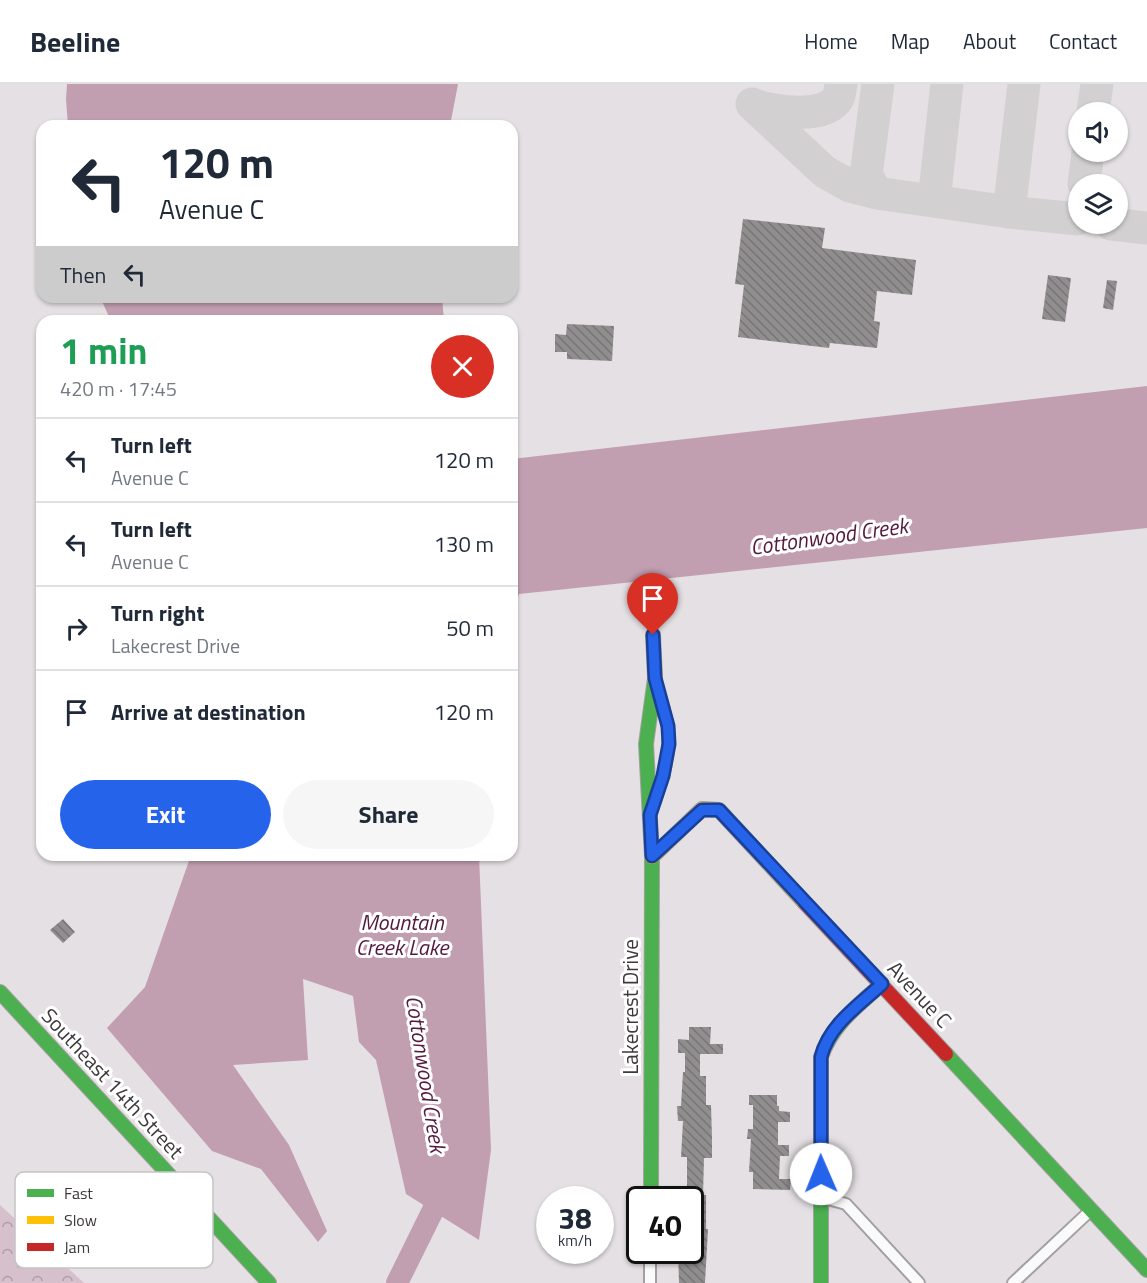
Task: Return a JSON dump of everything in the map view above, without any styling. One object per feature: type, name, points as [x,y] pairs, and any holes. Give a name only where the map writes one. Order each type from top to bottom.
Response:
[{"type":"street","name":"Lakecrest Drive","points":[[651,1186],[652,856],[646,744],[655,678],[653,635]]},
{"type":"street","name":"Lakecrest Drive","points":[[650,815],[663,776],[669,744],[668,726],[655,678]]},
{"type":"street","name":"Avenue C","points":[[652,856],[702,810],[719,810],[1147,1270]]},
{"type":"street","points":[[821,1283],[820,1080],[823,1049],[825,1041],[835,1027],[882,984]]},
{"type":"street","name":"Southeast 14th Street","points":[[0,992],[166,1172]]},
{"type":"street","points":[[821,1197],[846,1204],[919,1283]]},
{"type":"street","points":[[1013,1283],[1091,1210]]},
{"type":"street","name":"Southeast 14th Street","points":[[213,1222],[269,1283]]},
{"type":"street","points":[[650,1264],[650,1283]]},
{"type":"green space","points":[[0,1205],[15,1219],[15,1268],[68,1268],[84,1283],[0,1283]]},
{"type":"water","points":[[67,84],[458,84],[451,120],[68,120]]},
{"type":"water","points":[[103,303],[442,303],[444,315],[108,315]]},
{"type":"water","points":[[1147,386],[1147,528],[519,594],[518,597],[518,458]]},
{"type":"water","name":"Mountain Creek Lake","points":[[189,861],[479,861],[491,1150],[479,1240],[406,1194],[376,1060],[359,1042],[353,996],[303,979],[308,1060],[233,1065],[289,1145],[327,1231],[318,1242],[261,1169],[212,1151],[107,1028],[145,987]]},
{"type":"building","points":[[743,219],[825,228],[822,248],[916,260],[912,295],[877,291],[874,321],[880,322],[877,348],[830,343],[829,348],[738,337],[744,285],[735,284]]},
{"type":"building","points":[[1048,275],[1071,278],[1065,322],[1042,319]]},
{"type":"building","points":[[1107,280],[1117,281],[1113,310],[1103,308]]},
{"type":"building","points":[[567,324],[614,326],[612,361],[567,359],[567,352],[555,352],[555,334],[566,335]]},
{"type":"building","points":[[63,919],[75,932],[63,943],[50,930]]},
{"type":"building","points":[[689,1027],[711,1027],[710,1044],[723,1044],[723,1054],[700,1054],[700,1076],[706,1076],[706,1105],[711,1105],[712,1138],[712,1158],[704,1158],[703,1186],[687,1186],[687,1157],[681,1157],[683,1121],[678,1121],[677,1106],[681,1106],[685,1053],[678,1053],[678,1039],[689,1040]]},
{"type":"building","points":[[749,1095],[777,1095],[779,1111],[790,1112],[790,1122],[778,1122],[778,1145],[789,1145],[789,1156],[780,1156],[779,1179],[791,1179],[790,1190],[753,1189],[753,1172],[749,1172],[751,1139],[747,1139],[748,1129],[753,1129],[753,1105],[749,1105]]},
{"type":"building","points":[[704,1195],[706,1195],[706,1229],[708,1229],[705,1283],[679,1283],[678,1264],[704,1264]]},
{"type":"waterway","name":"Cottonwood Creek","points":[[397,1283],[444,1185]]},
{"type":"taxiway","points":[[752,104],[772,110],[810,112],[831,105],[838,98],[841,84]]},
{"type":"taxiway","points":[[878,84],[866,175],[877,193],[1068,218]]},
{"type":"taxiway","points":[[934,201],[947,84]]},
{"type":"taxiway","points":[[1009,212],[1024,84]]},
{"type":"taxiway","points":[[1094,102],[1097,84]]},
{"type":"taxiway","points":[[754,106],[825,172],[850,186],[877,193]]},
{"type":"taxiway","points":[[1085,174],[1087,162]]},
{"type":"taxiway","points":[[1128,226],[1147,228]]},
{"type":"traffic: fast","points":[[651,1186],[652,857],[646,744],[655,678],[653,635]]},
{"type":"traffic: fast","points":[[821,1283],[821,1057],[839,1026],[882,984]]},
{"type":"traffic: fast","points":[[0,992],[166,1172]]},
{"type":"traffic: fast","points":[[946,1054],[1147,1270]]},
{"type":"traffic: fast","points":[[213,1222],[269,1283]]},
{"type":"traffic: slow","points":[[652,857],[702,809],[719,810],[805,903]]},
{"type":"traffic: jam","points":[[805,903],[946,1054]]},
{"type":"route","points":[[653,635],[655,678],[668,726],[669,744],[663,776],[650,815],[652,856],[702,810],[719,810],[882,984],[835,1027],[825,1041],[821,1057],[821,1174]]}]
